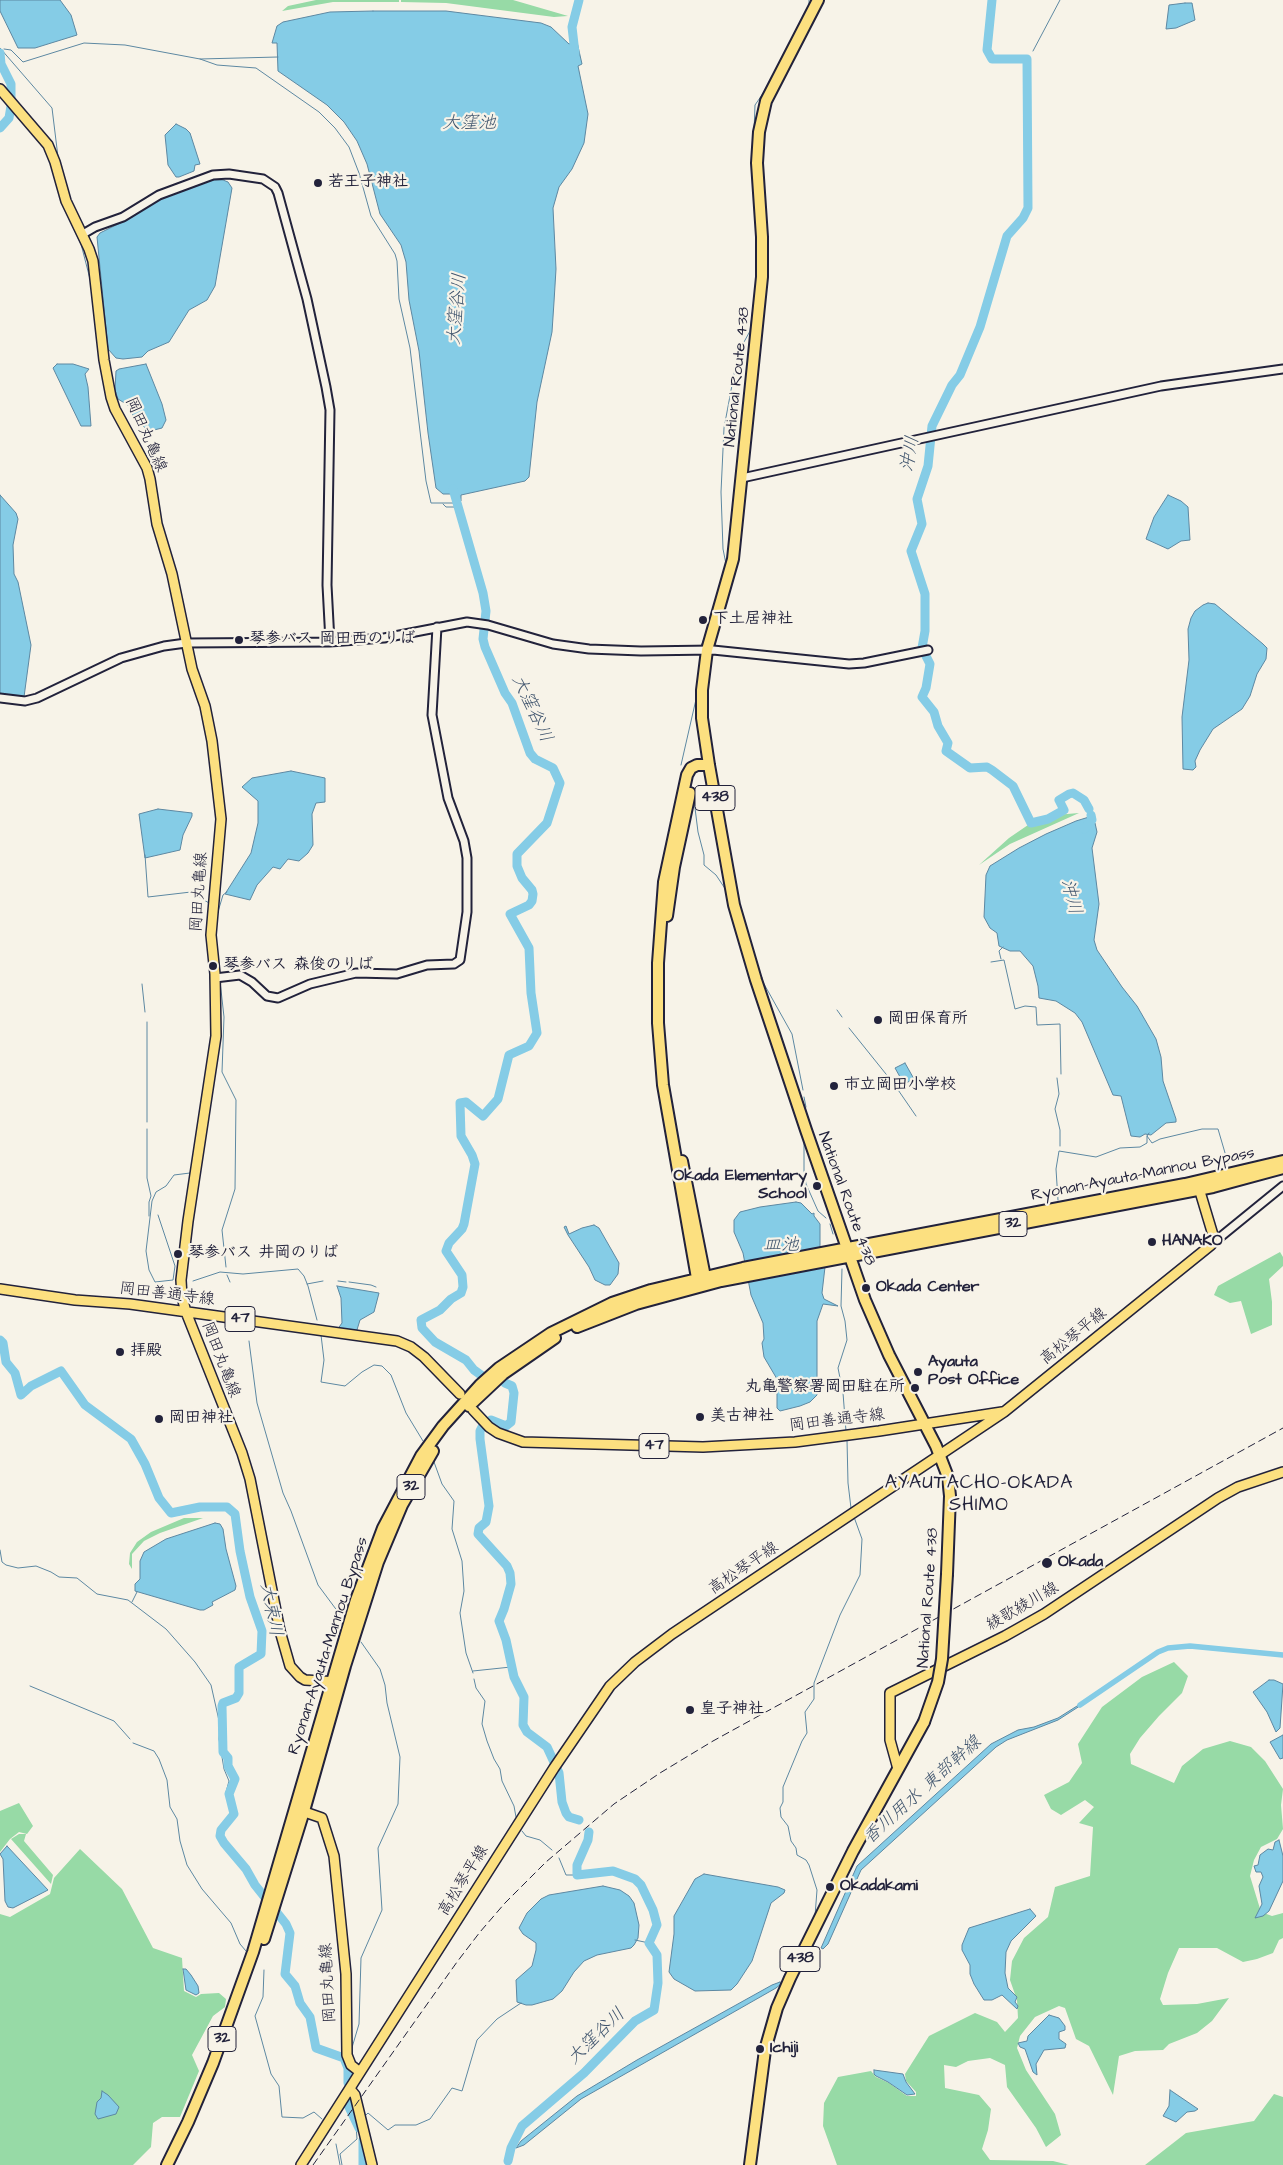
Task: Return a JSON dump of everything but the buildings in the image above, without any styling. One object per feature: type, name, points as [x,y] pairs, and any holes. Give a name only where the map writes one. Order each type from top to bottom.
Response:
[{"type":"highway","name":"National Route 438","points":[[750,2165],[765,2050],[774,2016],[790,1978],[853,1851],[912,1746],[934,1696],[941,1665],[950,1487],[940,1455],[881,1337],[806,1130],[739,925],[709,765],[702,705],[703,650],[733,559],[762,278],[762,237],[757,163],[759,132],[766,101],[818,0]]},
{"type":"highway","name":"438","points":[[702,1282],[663,1085],[658,1023],[658,963],[665,874],[687,775],[691,768],[697,765],[709,765]]},
{"type":"highway","name":"Ryonan-Ayauta-Mannou Bypass","points":[[1198,1185],[1283,1161]]},
{"type":"highway","name":"Ryonan-Ayauta-Mannou Bypass","points":[[175,2165],[220,2065],[243,2004],[337,1682],[356,1600],[383,1528],[421,1456],[462,1404],[499,1368],[557,1329],[612,1303],[635,1295],[744,1272],[1198,1185],[1245,1180],[1283,1168]]},
{"type":"highway","name":"Ryonan-Ayauta-Mannou Bypass","points":[[167,2165],[213,2063],[269,1912]]},
{"type":"main road","name":"岡田丸亀線","points":[[0,89],[48,145],[66,201],[83,234],[93,261],[104,360],[111,397],[125,430],[149,474],[157,524],[172,574],[186,643],[205,706],[212,741],[220,811],[211,935],[218,977],[217,1016],[215,1048],[188,1221],[181,1280],[182,1297],[186,1312],[242,1453],[250,1479],[280,1631],[290,1666],[305,1680],[337,1682]]},
{"type":"main road","points":[[1198,1185],[1214,1235],[1213,1243]]},
{"type":"main road","name":"高松琴平線","points":[[360,2072],[555,1766],[610,1686],[635,1662],[1004,1412],[1213,1243]]},
{"type":"main road","name":"岡田善通寺線","points":[[0,1289],[397,1341],[412,1347],[424,1357],[460,1394]]},
{"type":"main road","name":"岡田善通寺線","points":[[473,1410],[489,1427],[498,1433],[523,1442],[703,1447],[749,1446],[847,1436],[1004,1412]]},
{"type":"main road","name":"綾歌綾川線","points":[[898,1769],[890,1744],[890,1693],[1005,1636],[1044,1614],[1218,1498],[1244,1484],[1283,1472]]},
{"type":"main road","points":[[890,1744],[900,1752],[912,1746]]},
{"type":"main road","name":"岡田丸亀線","points":[[300,1810],[322,1818],[334,1856],[346,1974],[347,2057],[351,2065],[360,2072]]},
{"type":"main road","points":[[301,2165],[360,2072]]},
{"type":"main road","points":[[350,2089],[355,2095],[372,2165]]},
{"type":"street","points":[[83,234],[123,217],[159,195],[213,175],[229,174],[263,179],[275,187],[307,299],[330,410],[327,585],[330,642]]},
{"type":"street","points":[[742,478],[1161,386],[1283,368]]},
{"type":"street","points":[[0,698],[24,701],[37,698],[121,658],[148,650],[186,643],[330,642],[384,638],[460,622],[486,624],[553,644],[571,647],[640,651],[703,650],[849,664],[925,650]]},
{"type":"street","points":[[218,977],[240,975],[252,982],[267,996],[278,998],[310,984],[356,972],[397,974],[427,965],[454,964],[460,960],[467,912],[467,858],[464,842],[448,798],[432,715],[437,627]]},
{"type":"street","points":[[1213,1243],[1283,1186]]},
{"type":"green space","points":[[316,0],[399,0],[399,2],[333,2],[282,11],[288,6]]},
{"type":"green space","points":[[401,0],[513,0],[568,16],[554,17],[446,3],[401,2]]},
{"type":"green space","points":[[1079,813],[1010,844],[979,865],[1009,838],[1028,825],[1041,820],[1048,820],[1055,815]]},
{"type":"green space","points":[[1280,1252],[1283,1257],[1283,1266],[1269,1279],[1272,1325],[1251,1334],[1241,1301],[1230,1303],[1214,1295],[1218,1286]]},
{"type":"green space","points":[[184,1518],[203,1518],[160,1533],[144,1541],[132,1554],[132,1569],[129,1564],[130,1553],[137,1542],[151,1532]]},
{"type":"green space","points":[[1174,1662],[1188,1676],[1182,1693],[1140,1738],[1130,1754],[1131,1764],[1174,1783],[1182,1766],[1203,1749],[1230,1741],[1251,1747],[1265,1761],[1283,1789],[1281,1805],[1283,1829],[1277,1839],[1261,1847],[1254,1860],[1250,1876],[1261,1912],[1272,1916],[1283,1913],[1283,1938],[1279,1940],[1273,1953],[1243,1962],[1217,1948],[1179,1948],[1168,1973],[1160,1999],[1163,2005],[1197,2004],[1229,1998],[1212,2021],[1197,2033],[1169,2044],[1163,2050],[1135,2051],[1119,2056],[1113,2095],[1089,2046],[1076,2039],[1065,2008],[1059,2006],[1035,2017],[1020,2036],[1017,2048],[1026,2070],[1055,2114],[1061,2135],[1046,2147],[1036,2128],[1007,2087],[1005,2065],[990,2058],[968,2061],[956,2067],[944,2065],[945,2088],[979,2095],[991,2109],[988,2130],[982,2149],[990,2160],[1053,2161],[1069,2165],[837,2165],[823,2126],[824,2103],[838,2077],[871,2071],[876,2077],[889,2083],[907,2096],[916,2096],[916,2092],[906,2081],[905,2074],[929,2036],[975,2013],[997,2022],[1005,2032],[1018,2018],[1017,2000],[1010,1980],[1012,1961],[1024,1938],[1048,1917],[1055,1887],[1090,1876],[1093,1827],[1079,1823],[1094,1807],[1085,1800],[1061,1815],[1051,1809],[1044,1795],[1069,1782],[1082,1763],[1078,1744],[1102,1707],[1142,1677]]},
{"type":"green space","points":[[19,1803],[33,1826],[27,1834],[19,1832],[10,1839],[0,1852],[0,1811]]},
{"type":"green space","points":[[19,1834],[26,1834],[24,1841],[53,1875],[51,1884],[11,1839]]},
{"type":"green space","points":[[80,1849],[122,1889],[153,1948],[182,1958],[184,1991],[196,1997],[201,1994],[219,1993],[226,1999],[225,2007],[213,2016],[192,2055],[199,2071],[180,2117],[162,2117],[153,2123],[151,2147],[133,2165],[0,2165],[0,1914],[10,1917],[50,1894],[54,1878]]},
{"type":"green space","points":[[1274,2094],[1283,2097],[1283,2165],[1145,2165],[1186,2133],[1254,2121]]},
{"type":"water","points":[[0,0],[60,0],[71,15],[77,35],[35,48],[18,48],[0,11]]},
{"type":"water","points":[[1192,3],[1195,20],[1176,28],[1166,29],[1169,5]]},
{"type":"water","name":"大窪池","points":[[446,11],[541,23],[551,27],[569,44],[577,42],[582,64],[578,66],[588,114],[584,143],[572,169],[559,187],[553,208],[556,269],[552,332],[537,402],[529,477],[525,481],[461,495],[461,501],[453,501],[452,494],[443,494],[436,488],[419,351],[409,300],[406,262],[401,245],[380,214],[367,164],[357,141],[344,122],[327,105],[278,71],[277,43],[272,43],[277,26],[283,22],[330,12]]},
{"type":"water","points":[[176,124],[190,133],[200,164],[195,165],[194,171],[179,177],[176,177],[168,165],[165,135]]},
{"type":"water","points":[[205,180],[223,180],[228,182],[232,188],[215,286],[207,300],[189,310],[169,342],[148,351],[142,357],[116,358],[108,349],[97,237],[100,233],[132,217],[162,198]]},
{"type":"water","points":[[57,364],[73,364],[89,369],[85,374],[91,426],[81,426],[53,368]]},
{"type":"water","points":[[146,364],[162,404],[166,420],[162,428],[154,430],[146,429],[133,416],[131,407],[118,399],[115,390],[116,371]]},
{"type":"water","points":[[0,495],[16,513],[18,519],[13,545],[14,574],[18,582],[31,645],[24,697],[0,695]]},
{"type":"water","points":[[1168,495],[1181,501],[1188,507],[1190,540],[1181,541],[1168,549],[1146,539],[1154,517]]},
{"type":"water","points":[[1208,603],[1215,604],[1263,644],[1267,648],[1266,659],[1257,674],[1250,696],[1242,709],[1213,729],[1195,761],[1196,767],[1193,770],[1183,769],[1182,717],[1189,660],[1188,629],[1195,611]]},
{"type":"water","points":[[291,771],[325,778],[325,802],[316,803],[312,814],[313,845],[308,853],[299,861],[288,859],[280,869],[273,867],[257,885],[250,900],[225,894],[251,853],[258,823],[258,801],[242,787],[252,778]]},
{"type":"water","points":[[158,809],[192,813],[192,816],[183,835],[180,850],[145,858],[139,814]]},
{"type":"water","points":[[1089,817],[1091,823],[1095,823],[1097,832],[1092,848],[1099,904],[1094,940],[1097,950],[1137,1006],[1156,1039],[1161,1057],[1163,1081],[1176,1119],[1176,1122],[1166,1123],[1151,1135],[1145,1134],[1140,1137],[1131,1136],[1121,1096],[1113,1095],[1082,1022],[1075,1013],[1056,1001],[1039,998],[1033,966],[1020,951],[1010,951],[999,946],[997,933],[990,928],[984,917],[986,875],[990,866],[1046,834]]},
{"type":"water","points":[[905,1063],[914,1079],[904,1084],[895,1068]]},
{"type":"water","name":"皿池","points":[[796,1202],[801,1203],[812,1214],[814,1213],[820,1224],[820,1246],[825,1267],[822,1293],[824,1299],[838,1306],[823,1304],[817,1321],[817,1395],[810,1402],[780,1411],[777,1408],[777,1379],[764,1357],[762,1343],[764,1339],[763,1323],[751,1295],[743,1253],[734,1232],[734,1220],[740,1212]]},
{"type":"water","points":[[594,1225],[599,1228],[619,1263],[618,1274],[610,1285],[605,1285],[595,1280],[564,1227],[566,1226],[569,1234]]},
{"type":"water","points":[[337,1286],[379,1293],[374,1312],[360,1320],[356,1333],[337,1330],[342,1323],[341,1298]]},
{"type":"water","points":[[215,1523],[220,1524],[223,1529],[226,1549],[236,1586],[235,1590],[212,1602],[213,1605],[204,1610],[135,1591],[135,1584],[140,1579],[140,1561],[144,1552],[166,1539]]},
{"type":"water","points":[[1269,1680],[1283,1684],[1280,1728],[1276,1732],[1267,1712],[1253,1692]]},
{"type":"water","points":[[1085,1701],[1058,1720],[1007,1740],[996,1747],[861,1870],[828,1944],[823,1949],[821,1948],[857,1866],[991,1744],[1018,1730],[1034,1727],[1058,1718]]},
{"type":"water","points":[[1283,1735],[1283,1758],[1280,1759],[1270,1742]]},
{"type":"water","points":[[1279,1840],[1283,1856],[1283,1881],[1269,1911],[1263,1916],[1255,1918],[1262,1904],[1259,1886],[1263,1877],[1261,1872],[1256,1872],[1254,1866],[1258,1865],[1260,1855],[1268,1849],[1273,1850],[1275,1842]]},
{"type":"water","points":[[7,1846],[48,1890],[13,1908],[8,1907],[5,1901],[3,1859],[0,1854]]},
{"type":"water","points":[[704,1874],[778,1887],[785,1890],[784,1893],[771,1903],[752,1961],[731,1990],[695,1991],[674,1979],[669,1972],[674,1934],[674,1916],[695,1879]]},
{"type":"water","points":[[603,1886],[620,1890],[629,1896],[634,1903],[639,1925],[638,1938],[634,1945],[631,1948],[597,1955],[584,1961],[574,1972],[562,1991],[553,1999],[532,2005],[517,2002],[516,1980],[532,1966],[536,1950],[536,1943],[523,1934],[519,1928],[527,1913],[541,1899],[549,1895]]},
{"type":"water","points":[[1030,1909],[1036,1916],[1011,1941],[1006,1952],[1005,1973],[1008,1988],[1017,1997],[1015,2002],[1018,2006],[1017,2009],[1002,1995],[992,2000],[984,2000],[974,1984],[970,1974],[970,1965],[962,1950],[962,1945],[969,1928]]},
{"type":"water","points":[[183,1969],[186,1969],[198,1986],[199,1993],[196,1995],[186,1990]]},
{"type":"water","points":[[780,1982],[781,1984],[776,1988],[581,2099],[524,2145],[516,2148],[521,2141],[577,2096],[637,2060]]},
{"type":"water","points":[[1049,2015],[1059,2018],[1065,2026],[1065,2030],[1059,2032],[1059,2039],[1066,2044],[1065,2048],[1044,2050],[1036,2064],[1037,2075],[1033,2072],[1025,2049],[1020,2047],[1018,2043],[1027,2041],[1028,2036]]},
{"type":"water","points":[[874,2070],[903,2074],[906,2082],[915,2094],[907,2095],[876,2076]]},
{"type":"water","points":[[1170,2090],[1198,2109],[1187,2112],[1176,2122],[1163,2116],[1169,2106]]},
{"type":"water","points":[[102,2091],[119,2107],[116,2114],[98,2119],[95,2114],[97,2102],[101,2098]]},
{"type":"waterway","name":"大窪谷川","points":[[575,53],[572,27],[579,0]]},
{"type":"waterway","points":[[809,0],[809,7]]},
{"type":"waterway","name":"沖川","points":[[992,0],[987,50],[992,59],[1027,59],[1028,208],[1023,218],[1007,236],[980,327],[960,375],[952,385],[932,426],[928,466],[917,499],[922,524],[911,551],[925,594],[925,631],[922,648],[930,664],[926,688],[922,697],[934,712],[938,726],[948,743],[946,751],[970,768],[987,767],[1013,786],[1031,823],[1048,819],[1064,810],[1059,800],[1073,793],[1084,800],[1089,809]]},
{"type":"waterway","points":[[1033,51],[1060,0]]},
{"type":"waterway","points":[[4,49],[11,50],[23,62],[84,43],[125,45],[200,59],[278,57]]},
{"type":"waterway","points":[[0,48],[52,108],[58,157]]},
{"type":"waterway","name":"大束川","points":[[0,53],[1,64],[11,84],[9,118],[0,128]]},
{"type":"waterway","points":[[200,59],[217,65],[256,68],[319,112],[335,128],[349,147],[359,173],[371,216],[395,254],[397,261],[399,299],[410,348],[426,481],[431,503],[457,503]]},
{"type":"waterway","points":[[754,132],[755,105],[764,92]]},
{"type":"waterway","points":[[71,223],[81,244],[90,279]]},
{"type":"waterway","points":[[726,564],[723,549],[721,492],[724,428],[738,353],[750,331],[757,276]]},
{"type":"waterway","name":"大窪谷川","points":[[453,489],[483,593],[486,611],[483,639],[485,647],[505,693],[512,703],[530,753],[535,759],[553,768],[560,783],[547,823],[517,854],[517,866],[522,878],[532,890],[532,901],[529,905],[510,914],[529,948],[531,993],[537,1033],[529,1046],[509,1055],[498,1099],[483,1116],[466,1102],[460,1103],[461,1136],[475,1164],[464,1224],[462,1229],[449,1243],[446,1251],[462,1275],[463,1287],[461,1293],[451,1299],[440,1310],[421,1320],[422,1328],[435,1342],[466,1360],[481,1375]]},
{"type":"waterway","points":[[443,504],[446,507],[454,507],[457,504]]},
{"type":"waterway","points":[[701,646],[708,629]]},
{"type":"waterway","points":[[698,681],[701,653]]},
{"type":"waterway","points":[[681,765],[697,695]]},
{"type":"waterway","points":[[694,800],[698,832],[704,855],[704,865],[716,875],[726,890]]},
{"type":"waterway","name":"沖川","points":[[1084,829],[1092,820],[1091,815]]},
{"type":"waterway","points":[[145,855],[148,897],[191,892],[209,903]]},
{"type":"waterway","points":[[217,915],[223,895],[227,892]]},
{"type":"waterway","points":[[1001,959],[999,951],[1003,947]]},
{"type":"waterway","points":[[217,954],[220,975]]},
{"type":"waterway","points":[[991,962],[1004,960],[1015,1009],[1025,1006],[1036,1007],[1037,1025],[1060,1024],[1061,1074]]},
{"type":"waterway","points":[[759,975],[792,1034],[803,1090]]},
{"type":"waterway","points":[[220,981],[224,1017],[222,1072],[236,1100],[235,1189],[222,1230],[226,1267]]},
{"type":"waterway","points":[[142,984],[145,1012]]},
{"type":"waterway","points":[[837,1010],[842,1017]]},
{"type":"waterway","points":[[147,1022],[147,1122]]},
{"type":"waterway","points":[[849,1028],[894,1084],[916,1116]]},
{"type":"waterway","points":[[1057,1078],[1059,1094],[1055,1109],[1060,1130],[1060,1146]]},
{"type":"waterway","points":[[804,1097],[806,1107]]},
{"type":"waterway","points":[[806,1111],[807,1119]]},
{"type":"waterway","points":[[147,1129],[147,1178],[151,1196],[149,1216]]},
{"type":"waterway","points":[[1149,1133],[1147,1136],[1152,1143],[1160,1139],[1202,1129],[1218,1129],[1228,1163]]},
{"type":"waterway","points":[[1058,1200],[1056,1169],[1059,1151],[1096,1157],[1120,1148],[1140,1147],[1147,1143],[1147,1136]]},
{"type":"waterway","points":[[804,1138],[806,1184],[818,1211],[826,1218]]},
{"type":"waterway","points":[[158,1215],[175,1266],[173,1280],[155,1282],[149,1270],[146,1251],[152,1201],[156,1192],[166,1186],[174,1175],[190,1173]]},
{"type":"waterway","points":[[830,1224],[833,1234]]},
{"type":"waterway","points":[[193,1281],[220,1272],[243,1274],[298,1269],[304,1276],[308,1286],[317,1320]]},
{"type":"waterway","points":[[842,1269],[841,1306],[847,1340],[838,1368],[843,1393],[846,1431]]},
{"type":"waterway","points":[[227,1275],[230,1282]]},
{"type":"waterway","points":[[307,1284],[323,1281]]},
{"type":"waterway","points":[[338,1281],[346,1282]]},
{"type":"waterway","points":[[349,1282],[376,1287]]},
{"type":"waterway","points":[[321,1335],[324,1360],[321,1382],[345,1386],[374,1365],[382,1366],[391,1375],[406,1413],[423,1441]]},
{"type":"waterway","name":"大束川","points":[[0,1340],[3,1343],[6,1362],[15,1373],[21,1395],[31,1386],[61,1371],[85,1405],[131,1439],[145,1464],[159,1498],[171,1513],[200,1507],[227,1507],[235,1514],[240,1551],[250,1597],[262,1631],[261,1654],[239,1667],[239,1693],[236,1698],[223,1703],[222,1706],[223,1752],[228,1758],[228,1766],[235,1779],[229,1794],[234,1814],[221,1830],[220,1836],[286,1924],[290,1933],[285,1974],[295,1986],[300,2003],[310,2017],[316,2048],[344,2058],[348,2068],[348,2083]]},
{"type":"waterway","points":[[249,1341],[257,1403],[283,1493],[318,1585],[344,1620]]},
{"type":"waterway","name":"大窪谷川","points":[[491,1420],[506,1426],[511,1422],[514,1393],[512,1386],[505,1383]]},
{"type":"waterway","name":"大窪谷川","points":[[483,1425],[480,1431],[480,1439],[489,1506],[486,1522],[479,1528],[478,1534],[507,1566],[510,1573],[511,1584],[499,1621],[506,1640],[514,1677],[524,1697],[523,1725],[527,1732],[547,1747],[559,1773],[562,1802],[566,1813],[569,1817],[579,1820]]},
{"type":"waterway","points":[[847,1440],[848,1483],[851,1508]]},
{"type":"waterway","points":[[434,1462],[442,1484],[454,1501],[452,1529],[462,1561],[464,1591],[460,1613],[466,1653],[473,1673]]},
{"type":"waterway","points":[[802,1942],[815,1916],[817,1890],[809,1865],[806,1860],[797,1855],[796,1848],[791,1841],[788,1826],[781,1817],[780,1808],[783,1802],[783,1787],[807,1733],[805,1712],[814,1699],[814,1683],[840,1615],[860,1575],[862,1539],[854,1517]]},
{"type":"waterway","points":[[0,1550],[2,1562],[6,1565],[18,1568],[36,1566],[59,1577],[77,1578],[97,1594],[128,1600],[166,1629],[195,1662],[211,1685],[220,1725],[219,1739],[224,1769],[229,1781],[226,1792],[230,1797]]},
{"type":"waterway","points":[[132,1602],[137,1592]]},
{"type":"waterway","points":[[351,2051],[359,2024],[361,1958],[382,1910],[378,1848],[398,1804],[400,1757],[380,1669],[361,1642]]},
{"type":"waterway","name":"香川用水 東部幹線","points":[[1080,1705],[1158,1652],[1168,1648],[1190,1646],[1283,1655]]},
{"type":"waterway","points":[[473,1671],[511,1667]]},
{"type":"waterway","points":[[474,1679],[476,1688],[485,1701],[482,1724],[487,1741],[500,1769],[502,1781],[514,1806],[516,1817]]},
{"type":"waterway","points":[[30,1686],[114,1721],[130,1739]]},
{"type":"waterway","points":[[133,1743],[154,1751],[159,1759],[167,1780],[170,1807],[177,1819],[180,1841],[187,1865],[202,1889],[231,1923],[240,1944],[246,1951]]},
{"type":"waterway","points":[[522,1831],[526,1836],[540,1840],[552,1850]]},
{"type":"waterway","name":"大窪谷川","points":[[508,2161],[511,2148],[522,2126],[584,2073],[635,2021],[654,2010],[658,1983],[657,1955],[649,1943],[657,1925],[653,1910],[641,1885],[635,1879],[613,1871],[577,1875],[577,1865],[588,1840],[589,1832]]},
{"type":"waterway","points":[[559,1858],[566,1875],[577,1875]]},
{"type":"waterway","points":[[635,1940],[649,1943]]},
{"type":"waterway","points":[[264,1970],[263,1997],[255,2016],[271,2074],[279,2086],[282,2117],[303,2118],[314,2112],[322,2119]]},
{"type":"waterway","points":[[365,2116],[368,2113],[388,2130],[395,2125],[416,2125],[430,2119],[452,2088],[462,2091],[477,2040],[497,2019],[521,2003]]},
{"type":"waterway","name":"大束川","points":[[349,2098],[348,2105],[359,2128]]},
{"type":"waterway","points":[[342,2165],[340,2154],[357,2139],[356,2125],[358,2123]]},
{"type":"waterway","name":"大束川","points":[[363,2140],[363,2165]]},
{"type":"waterway","points":[[336,2144],[340,2165]]},
{"type":"railway","points":[[313,2165],[480,1932],[505,1903],[546,1862],[614,1804],[713,1741],[1283,1428]]},
{"type":"place","name":"若王子神社","points":[[318,183]]},
{"type":"place","name":"下土居神社","points":[[703,620]]},
{"type":"place","name":"琴参バス 岡田西のりば","points":[[239,640]]},
{"type":"place","name":"琴参バス 森俊のりば","points":[[213,966]]},
{"type":"place","name":"岡田保育所","points":[[878,1020]]},
{"type":"place","name":"市立岡田小学校","points":[[834,1086]]},
{"type":"place","name":"Okada Elementary School","points":[[817,1186]]},
{"type":"place","name":"HANAKO","points":[[1152,1242]]},
{"type":"place","name":"琴参バス 井岡のりば","points":[[178,1254]]},
{"type":"place","name":"Okada Center","points":[[866,1288]]},
{"type":"place","name":"拝殿","points":[[120,1352]]},
{"type":"place","name":"Ayauta Post Office","points":[[918,1372]]},
{"type":"place","name":"丸亀警察署岡田駐在所","points":[[915,1388]]},
{"type":"place","name":"美古神社","points":[[700,1417]]},
{"type":"place","name":"岡田神社","points":[[159,1419]]},
{"type":"place","name":"Okada","points":[[1047,1563]]},
{"type":"place","name":"皇子神社","points":[[690,1710]]},
{"type":"place","name":"Okadakami","points":[[830,1887]]},
{"type":"place","name":"Ichiji","points":[[760,2049]]},
{"type":"district","name":"AYAUTACHO-OKADA SHIMO","points":[[979,1495]]}]
